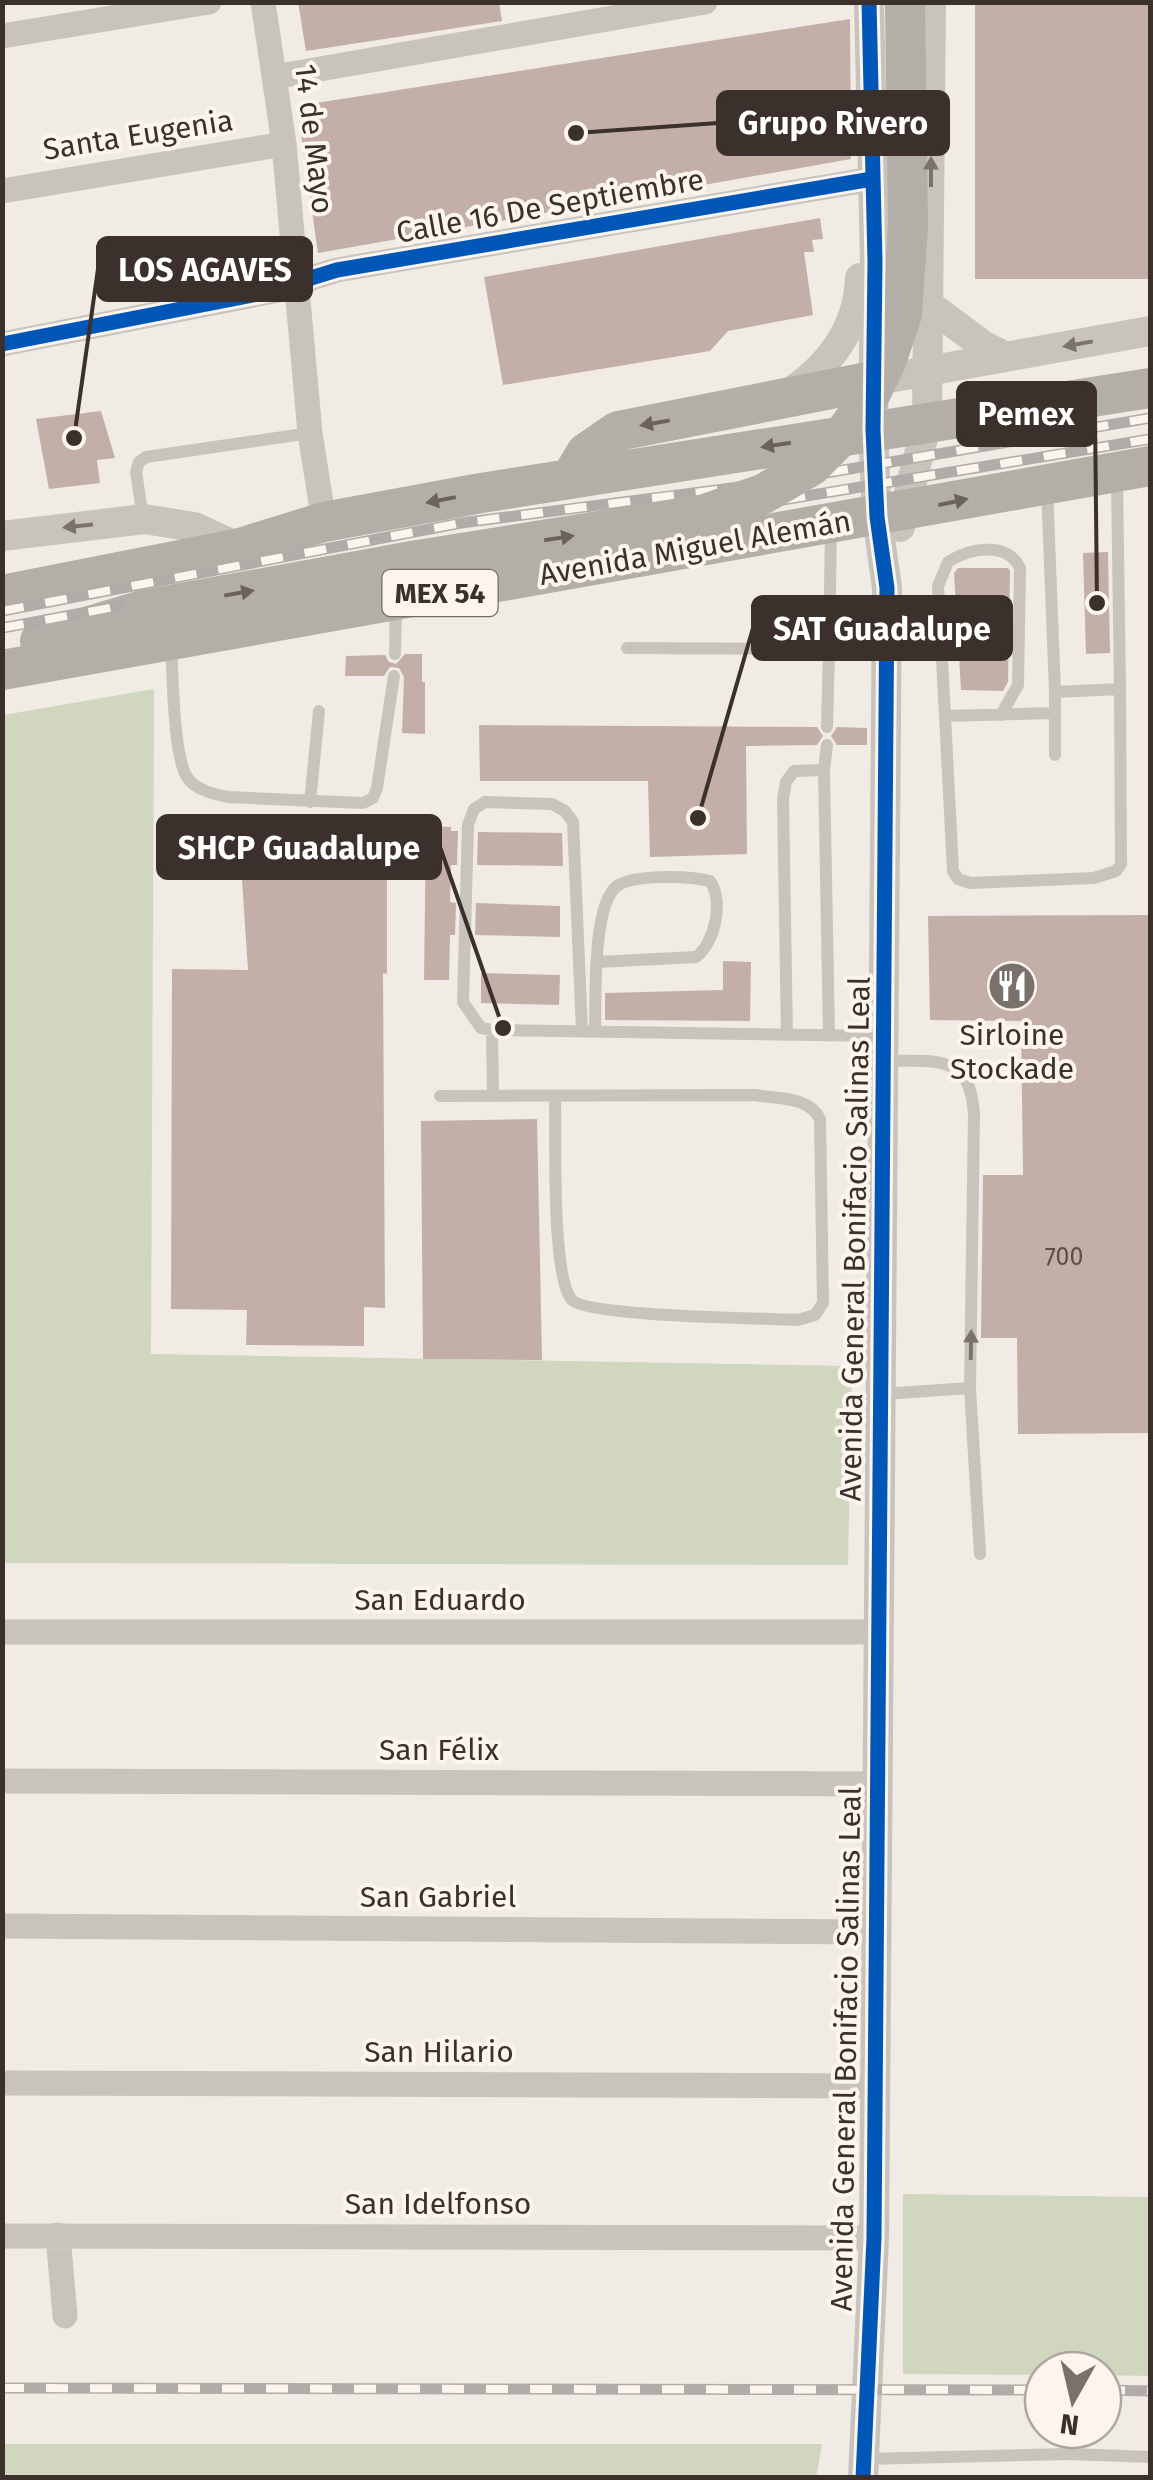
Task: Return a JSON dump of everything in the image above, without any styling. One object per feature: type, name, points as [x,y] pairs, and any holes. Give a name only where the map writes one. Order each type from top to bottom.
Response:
[{"type":"highway","points":[[2,653],[143,610],[705,514],[763,494],[811,466],[847,430],[864,404],[886,362],[902,314],[908,226],[906,2]]},
{"type":"highway","points":[[571,478],[586,453],[618,431],[872,381]]},
{"type":"highway","points":[[2,595],[240,548],[324,522],[694,458],[1150,388]]},
{"type":"highway","points":[[694,458],[706,461],[726,476],[735,499],[725,532],[717,540],[696,548]]},
{"type":"highway","name":"Avenida Miguel Alemán","points":[[2,670],[1134,469]]},
{"type":"street","points":[[2,36],[210,2]]},
{"type":"street","name":"14 de Mayo","points":[[263,2],[284,144],[310,432],[324,522]]},
{"type":"street","points":[[274,77],[706,2]]},
{"type":"street","name":"Avenida General Bonifacio Salinas Leal","points":[[864,2468],[874,2238],[886,588],[890,514],[873,430],[875,262],[869,2]]},
{"type":"street","name":"Avenida General Bonifacio Salinas Leal","points":[[890,514],[927,423],[931,2]]},
{"type":"street","name":"Santa Eugenia","points":[[2,190],[284,144]]},
{"type":"street","points":[[785,396],[820,370],[849,328],[858,299],[864,221],[872,188]]},
{"type":"street","name":"Calle 16 De Septiembre","points":[[2,344],[299,286],[337,270],[872,188]]},
{"type":"street","points":[[875,262],[888,273],[905,273],[918,265],[930,247]]},
{"type":"street","points":[[929,305],[984,346],[1006,357]]},
{"type":"street","points":[[872,381],[1150,331]]},
{"type":"street","points":[[2,536],[144,519],[194,527],[240,548]]},
{"type":"street","name":"San Eduardo","points":[[2,1632],[878,1632]]},
{"type":"street","name":"San Félix","points":[[2,1781],[876,1784]]},
{"type":"street","name":"San Gabriel","points":[[2,1926],[874,1932]]},
{"type":"street","name":"San Hilario","points":[[2,2083],[875,2086]]},
{"type":"street","name":"San Idelfonso","points":[[2,2236],[874,2238]]},
{"type":"street","points":[[58,2236],[65,2316]]},
{"type":"lane","points":[[144,519],[136,472],[138,462],[146,457],[310,432]]},
{"type":"lane","points":[[1001,715],[1018,685],[1020,568],[1015,558],[993,550],[972,550],[956,556],[943,568],[938,586],[952,871],[970,883],[1108,876],[1116,872],[1121,864],[1120,689],[1134,469]]},
{"type":"lane","points":[[1047,484],[1055,755]]},
{"type":"lane","points":[[827,727],[831,525]]},
{"type":"lane","points":[[396,600],[396,654]]},
{"type":"lane","points":[[171,640],[180,760],[188,780],[209,794],[363,804],[373,798],[378,788],[394,676]]},
{"type":"lane","points":[[627,648],[830,649]]},
{"type":"lane","points":[[1055,692],[1120,689]]},
{"type":"lane","points":[[310,802],[319,710]]},
{"type":"lane","points":[[945,716],[1054,713]]},
{"type":"lane","points":[[826,745],[829,1036]]},
{"type":"lane","points":[[787,1035],[783,799],[786,782],[794,771],[824,770]]},
{"type":"lane","points":[[588,1031],[573,822],[565,811],[552,804],[485,802],[474,808],[468,826],[463,1002],[481,1028],[492,1030],[829,1036],[953,1065],[964,1075],[973,1092],[970,1388],[980,1554]]},
{"type":"lane","points":[[588,1031],[597,962],[608,896],[632,880],[693,877],[710,881],[716,890],[710,941],[696,957],[597,962]]},
{"type":"lane","points":[[492,1030],[493,1095]]},
{"type":"lane","points":[[440,1096],[493,1095],[755,1096],[800,1102],[815,1109],[820,1119],[823,1303],[815,1314],[798,1320],[650,1314],[584,1307],[572,1300],[559,1268],[554,1096]]},
{"type":"lane","points":[[880,1394],[970,1388]]},
{"type":"lane","points":[[864,2468],[1070,2454],[1150,2456]]},
{"type":"green space","points":[[154,689],[151,1354],[852,1366],[848,1565],[3,1563],[3,715]]},
{"type":"green space","points":[[903,2194],[1150,2197],[1150,2376],[1123,2375],[1123,2350],[1023,2350],[1023,2375],[903,2374]]},
{"type":"green space","points":[[3,2444],[822,2444],[816,2478],[3,2478]]},
{"type":"building","points":[[298,2],[499,2],[502,21],[306,51]]},
{"type":"building","points":[[975,2],[1150,2],[1150,279],[975,279]]},
{"type":"building","points":[[850,19],[851,159],[318,253],[297,106]]},
{"type":"building","points":[[820,218],[823,239],[812,240],[814,252],[804,252],[813,315],[728,331],[710,351],[503,385],[484,277]]},
{"type":"building","points":[[101,411],[115,458],[97,460],[100,483],[49,489],[36,419]]},
{"type":"building","points":[[1108,552],[1110,653],[1086,654],[1083,553]]},
{"type":"building","points":[[958,568],[1010,571],[1008,682],[1003,691],[961,690],[954,573]]},
{"type":"building","points":[[405,654],[422,654],[425,734],[402,733],[404,677],[399,668],[390,667],[384,676],[345,676],[346,656],[385,655],[396,664]]},
{"type":"building","points":[[479,725],[817,727],[823,736],[817,745],[746,746],[747,854],[650,857],[648,781],[480,781]]},
{"type":"building","points":[[837,727],[867,728],[867,745],[837,745],[831,736]]},
{"type":"building","points":[[426,826],[458,831],[457,865],[451,865],[450,902],[456,903],[455,935],[450,935],[449,980],[424,980]]},
{"type":"building","points":[[478,832],[562,833],[563,866],[477,865]]},
{"type":"building","points":[[387,860],[387,974],[383,973],[385,1308],[364,1307],[364,1346],[246,1345],[247,1310],[171,1309],[172,969],[248,970],[241,865]]},
{"type":"building","points":[[476,903],[560,906],[560,937],[475,935]]},
{"type":"building","points":[[1150,915],[1150,1433],[1018,1434],[1017,1338],[981,1338],[983,1175],[1023,1175],[1021,1021],[930,1020],[928,916]]},
{"type":"building","points":[[723,961],[751,962],[750,1021],[605,1020],[605,993],[723,990]]},
{"type":"building","points":[[481,973],[560,975],[559,1005],[481,1003]]},
{"type":"building","points":[[537,1119],[542,1360],[423,1359],[421,1121]]},
{"type":"railway","points":[[2,611],[461,523],[755,485],[1150,418]]},
{"type":"railway","points":[[2,628],[463,542],[758,504],[1150,439]]},
{"type":"railway","points":[[2,2388],[1023,2390]]},
{"type":"railway","points":[[1123,2390],[1150,2391]]},
{"type":"cycle path","points":[[863,2478],[874,2238],[887,588],[877,517],[873,430],[875,262],[869,2]]},
{"type":"cycle path","points":[[2,344],[299,286],[337,270],[872,179]]},
{"type":"place","name":"Grupo Rivero","points":[[576,133]]},
{"type":"place","name":"LOS AGAVES","points":[[74,438]]},
{"type":"place","name":"Pemex","points":[[1097,603]]},
{"type":"place","name":"SAT Guadalupe","points":[[698,818]]},
{"type":"place","name":"Sirloine Stockade","points":[[1012,986]]},
{"type":"place","name":"SHCP Guadalupe","points":[[503,1028]]}]
